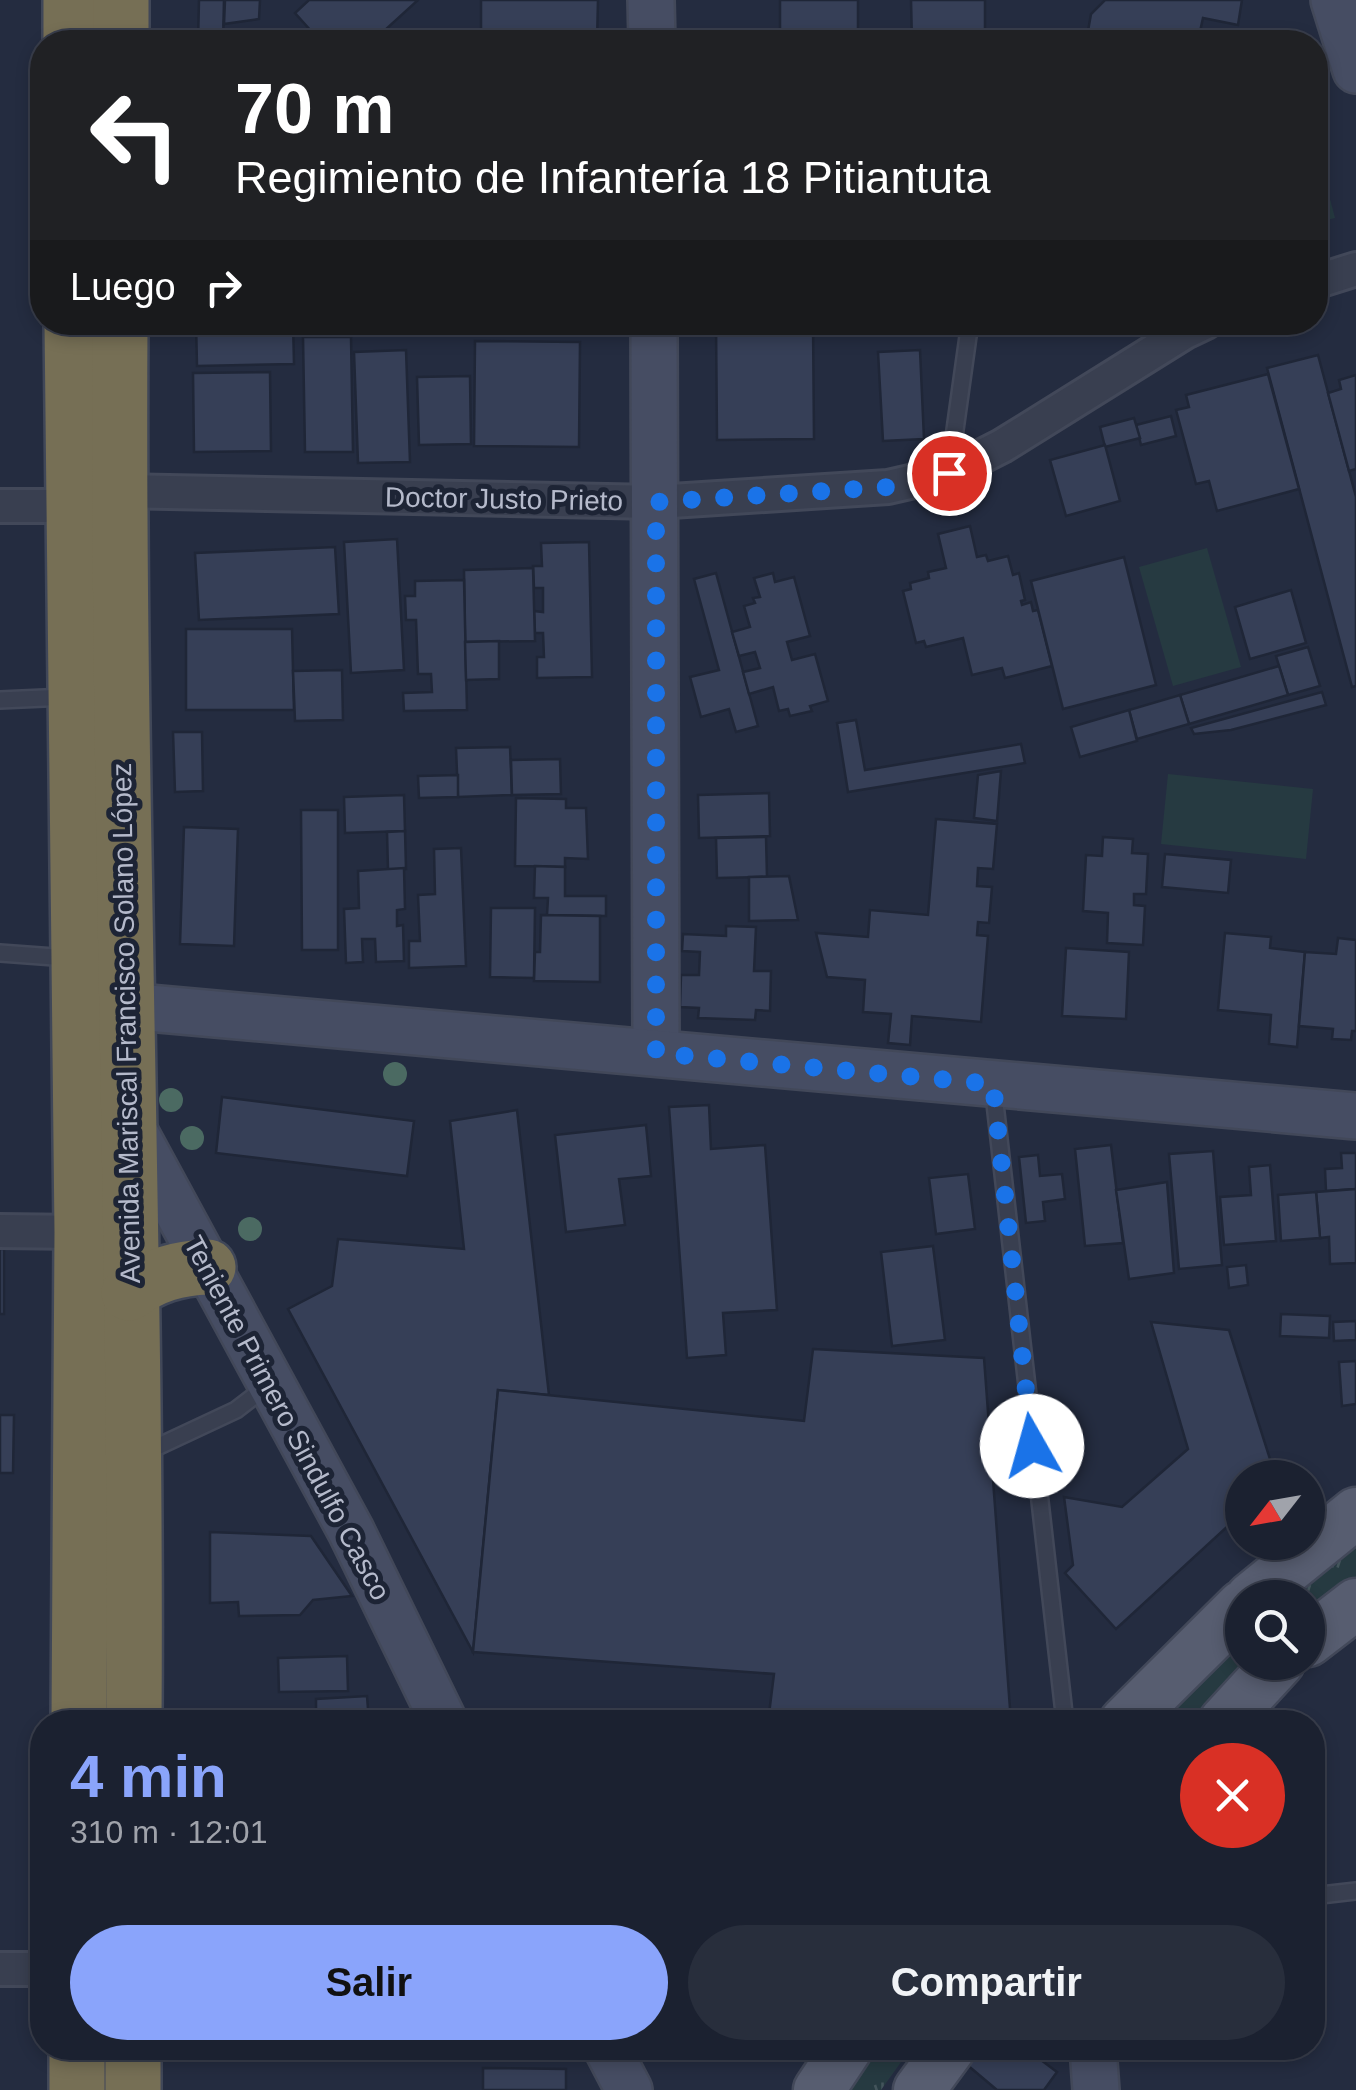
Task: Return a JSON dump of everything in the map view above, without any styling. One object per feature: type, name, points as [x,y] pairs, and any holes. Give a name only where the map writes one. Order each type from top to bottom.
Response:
[{"type":"highway","points":[[72,0],[72,30]]},
{"type":"highway","points":[[121,0],[121,30]]},
{"type":"highway","name":"Avenida Mariscal Francisco Solano López","points":[[74,335],[95,499],[126,1006],[134,1710]]},
{"type":"highway","name":"Avenida Mariscal Francisco Solano López","points":[[79,1710],[82,1232],[76,696],[95,499],[118,335]]},
{"type":"highway","points":[[129,1293],[148,1280],[180,1268],[208,1267]]},
{"type":"highway","points":[[77,2060],[77,2090]]},
{"type":"highway","points":[[132,2060],[132,2090]]},
{"type":"main road","points":[[1273,1580],[1356,1513]]},
{"type":"main road","points":[[1325,1628],[1356,1604]]},
{"type":"main road","points":[[1137,1710],[1225,1623]]},
{"type":"main road","points":[[1235,1710],[1262,1680]]},
{"type":"main road","points":[[820,2090],[840,2060]]},
{"type":"main road","points":[[919,2090],[941,2060]]},
{"type":"street","points":[[651,0],[652,30]]},
{"type":"street","points":[[1334,0],[1356,70]]},
{"type":"street","points":[[1328,278],[1356,269]]},
{"type":"street","points":[[654,335],[656,1053]]},
{"type":"street","name":"Doctor Justo Prieto","points":[[0,506],[95,499],[656,502],[888,487],[949,473],[1002,446],[1180,335]]},
{"type":"street","name":"Teniente Primero Sindulfo Casco","points":[[76,858],[97,911],[98,1067],[351,1532],[438,1710]]},
{"type":"street","points":[[126,1006],[1356,1116]]},
{"type":"street","points":[[0,1232],[82,1232]]},
{"type":"street","points":[[0,1969],[30,1969]]},
{"type":"street","points":[[612,2060],[628,2090]]},
{"type":"street","points":[[1095,2060],[1096,2090]]},
{"type":"lane","points":[[949,473],[968,335]]},
{"type":"lane","points":[[0,700],[76,696]]},
{"type":"lane","points":[[0,953],[77,959]]},
{"type":"lane","points":[[993,1084],[1064,1710]]},
{"type":"lane","points":[[134,1458],[236,1410],[271,1382]]},
{"type":"lane","points":[[1325,1895],[1356,1891]]},
{"type":"green space","points":[[1328,191],[1335,218],[1328,220]]},
{"type":"green space","points":[[1207,548],[1241,667],[1173,686],[1139,567]]},
{"type":"green space","points":[[1168,774],[1313,789],[1306,859],[1161,844]]},
{"type":"green space","points":[[1356,1540],[1356,1579],[1325,1602],[1325,1580],[1304,1580]]},
{"type":"green space","points":[[1225,1648],[1225,1680],[1237,1680],[1205,1710],[1161,1710]]},
{"type":"green space","points":[[863,2060],[902,2060],[881,2090],[842,2090]]},
{"type":"building","points":[[199,0],[224,0],[223,30],[198,30]]},
{"type":"building","points":[[225,0],[260,0],[259,19],[224,24]]},
{"type":"building","points":[[309,0],[418,0],[385,30],[310,30],[295,13]]},
{"type":"building","points":[[481,0],[598,0],[597,30],[481,30]]},
{"type":"building","points":[[780,0],[858,0],[858,30],[780,30]]},
{"type":"building","points":[[911,0],[985,0],[985,30],[912,30]]},
{"type":"building","points":[[1105,0],[1242,0],[1238,25],[1203,18],[1200,30],[1088,30],[1091,14]]},
{"type":"building","points":[[196,335],[293,335],[294,364],[197,366]]},
{"type":"building","points":[[716,335],[813,335],[814,439],[717,440]]},
{"type":"building","points":[[303,337],[351,337],[353,452],[305,452]]},
{"type":"building","points":[[475,341],[580,342],[579,447],[474,446]]},
{"type":"building","points":[[406,350],[410,462],[358,463],[354,352]]},
{"type":"building","points":[[920,350],[924,439],[883,441],[878,352]]},
{"type":"building","points":[[1318,355],[1356,497],[1356,686],[1352,687],[1267,368]]},
{"type":"building","points":[[270,372],[271,451],[194,452],[193,373]]},
{"type":"building","points":[[1268,374],[1299,489],[1217,511],[1209,481],[1196,484],[1176,410],[1189,407],[1186,395]]},
{"type":"building","points":[[1356,375],[1356,469],[1349,471],[1328,393],[1341,389],[1339,380]]},
{"type":"building","points":[[470,376],[471,444],[419,445],[417,377]]},
{"type":"building","points":[[1171,416],[1176,436],[1141,445],[1136,425]]},
{"type":"building","points":[[1134,418],[1140,438],[1105,447],[1100,427]]},
{"type":"building","points":[[1105,445],[1120,501],[1066,516],[1050,460]]},
{"type":"building","points":[[970,526],[977,557],[986,555],[988,561],[1008,556],[1013,575],[1019,573],[1025,600],[1022,605],[1031,602],[1033,611],[1038,610],[1052,666],[1005,678],[1002,668],[972,675],[963,638],[926,647],[924,641],[916,643],[903,591],[911,589],[910,583],[929,578],[928,572],[946,568],[938,534]]},
{"type":"building","points":[[397,539],[404,670],[351,673],[344,542]]},
{"type":"building","points":[[589,542],[592,677],[537,678],[537,657],[544,657],[543,633],[535,633],[534,611],[543,612],[543,588],[534,588],[533,566],[542,566],[541,543]]},
{"type":"building","points":[[335,547],[339,614],[199,620],[195,553]]},
{"type":"building","points":[[1124,557],[1156,685],[1063,709],[1031,581]]},
{"type":"building","points":[[533,568],[535,641],[465,642],[464,570]]},
{"type":"building","points":[[716,573],[758,726],[736,732],[729,709],[701,717],[690,677],[719,670],[694,579]]},
{"type":"building","points":[[773,573],[775,582],[794,577],[810,636],[787,642],[792,660],[815,654],[828,701],[810,706],[812,711],[790,716],[788,709],[779,711],[773,687],[749,694],[743,672],[760,668],[755,652],[739,656],[732,632],[750,627],[744,606],[760,597],[754,578]]},
{"type":"building","points":[[464,580],[467,710],[404,711],[403,693],[432,692],[431,674],[418,674],[416,620],[406,620],[405,596],[415,596],[415,581]]},
{"type":"building","points":[[1291,590],[1306,643],[1250,659],[1235,607]]},
{"type":"building","points":[[186,629],[292,629],[294,710],[186,710]]},
{"type":"building","points":[[499,641],[499,679],[466,680],[465,642]]},
{"type":"building","points":[[1308,647],[1320,686],[1288,695],[1276,656]]},
{"type":"building","points":[[1279,666],[1288,695],[1189,724],[1180,695]]},
{"type":"building","points":[[342,670],[343,720],[295,721],[293,671]]},
{"type":"building","points":[[1322,692],[1326,705],[1231,730],[1194,734],[1191,728]]},
{"type":"building","points":[[1180,695],[1189,724],[1137,739],[1129,710]]},
{"type":"building","points":[[1129,710],[1137,741],[1080,757],[1071,727]]},
{"type":"building","points":[[856,720],[865,770],[1021,744],[1025,763],[848,792],[837,723]]},
{"type":"building","points":[[173,732],[202,732],[203,791],[175,792]]},
{"type":"building","points":[[510,747],[512,795],[458,797],[456,748]]},
{"type":"building","points":[[560,759],[561,794],[512,795],[511,760]]},
{"type":"building","points":[[1001,771],[997,821],[974,818],[978,775]]},
{"type":"building","points":[[458,775],[458,797],[419,798],[418,776]]},
{"type":"building","points":[[769,793],[770,836],[699,838],[698,795]]},
{"type":"building","points":[[404,795],[405,831],[345,833],[344,797]]},
{"type":"building","points":[[516,798],[566,799],[566,808],[586,808],[588,859],[565,858],[565,867],[515,866]]},
{"type":"building","points":[[301,810],[338,810],[338,950],[302,950]]},
{"type":"building","points":[[936,819],[997,824],[993,869],[978,868],[977,886],[992,887],[989,923],[978,922],[977,935],[988,936],[981,1022],[912,1016],[910,1045],[888,1043],[891,1014],[863,1012],[865,980],[827,977],[816,933],[868,937],[870,910],[928,915]]},
{"type":"building","points":[[184,827],[238,829],[234,946],[180,944]]},
{"type":"building","points":[[405,831],[406,869],[388,870],[387,832]]},
{"type":"building","points":[[766,837],[767,877],[717,878],[716,838]]},
{"type":"building","points":[[1103,837],[1133,839],[1132,853],[1148,854],[1146,894],[1134,894],[1134,905],[1145,906],[1143,945],[1107,943],[1108,913],[1083,911],[1086,855],[1102,856]]},
{"type":"building","points":[[461,848],[466,966],[409,968],[409,941],[420,941],[418,895],[435,894],[434,849]]},
{"type":"building","points":[[1165,854],[1231,860],[1228,893],[1162,887]]},
{"type":"building","points":[[535,866],[565,867],[565,896],[606,896],[606,916],[547,915],[548,898],[534,898]]},
{"type":"building","points":[[404,868],[405,909],[397,910],[397,926],[403,925],[404,961],[376,962],[375,939],[362,939],[363,962],[346,963],[344,909],[359,908],[358,871]]},
{"type":"building","points":[[789,876],[798,920],[749,921],[749,877]]},
{"type":"building","points":[[491,908],[535,908],[534,978],[490,977]]},
{"type":"building","points":[[541,915],[600,916],[600,982],[534,981]]},
{"type":"building","points":[[726,926],[756,927],[754,971],[771,971],[770,1011],[756,1010],[755,1020],[698,1018],[699,1008],[680,1007],[681,975],[699,975],[700,952],[682,951],[683,934],[726,936]]},
{"type":"building","points":[[1225,933],[1271,937],[1270,948],[1305,952],[1297,1047],[1269,1044],[1271,1015],[1218,1010]]},
{"type":"building","points":[[1338,938],[1356,940],[1356,1031],[1352,1031],[1351,1040],[1332,1039],[1333,1029],[1299,1026],[1305,952],[1336,954]]},
{"type":"building","points":[[1066,948],[1129,952],[1126,1019],[1062,1016]]},
{"type":"building","points":[[222,1097],[414,1121],[407,1176],[216,1153]]},
{"type":"building","points":[[709,1105],[711,1149],[765,1145],[777,1310],[723,1313],[726,1355],[687,1358],[669,1107]]},
{"type":"building","points":[[517,1110],[549,1395],[498,1390],[473,1652],[288,1309],[332,1286],[338,1239],[464,1249],[450,1121]]},
{"type":"building","points":[[646,1125],[651,1176],[619,1179],[625,1225],[566,1232],[555,1135]]},
{"type":"building","points":[[1111,1145],[1123,1243],[1085,1246],[1075,1149]]},
{"type":"building","points":[[1213,1151],[1222,1265],[1179,1269],[1169,1154]]},
{"type":"building","points":[[1341,1153],[1356,1153],[1356,1189],[1326,1191],[1325,1169],[1342,1168]]},
{"type":"building","points":[[1038,1155],[1040,1176],[1062,1174],[1065,1199],[1043,1202],[1045,1221],[1026,1223],[1019,1157]]},
{"type":"building","points":[[1270,1165],[1276,1241],[1224,1245],[1220,1197],[1251,1195],[1249,1167]]},
{"type":"building","points":[[968,1174],[975,1229],[936,1234],[929,1178]]},
{"type":"building","points":[[1167,1182],[1174,1273],[1129,1279],[1116,1190]]},
{"type":"building","points":[[1356,1189],[1356,1263],[1330,1264],[1329,1237],[1320,1238],[1316,1192]]},
{"type":"building","points":[[1316,1192],[1320,1238],[1281,1241],[1278,1195]]},
{"type":"building","points":[[933,1246],[945,1340],[892,1346],[881,1252]]},
{"type":"building","points":[[0,1249],[4,1249],[4,1314],[0,1314]]},
{"type":"building","points":[[1246,1265],[1248,1285],[1229,1288],[1227,1267]]},
{"type":"building","points":[[1281,1314],[1330,1316],[1329,1338],[1280,1336]]},
{"type":"building","points":[[1356,1321],[1356,1340],[1334,1341],[1333,1322]]},
{"type":"building","points":[[1151,1322],[1229,1330],[1270,1460],[1225,1460],[1225,1529],[1116,1629],[1065,1573],[1073,1565],[1064,1497],[1122,1507],[1188,1449]]},
{"type":"building","points":[[813,1349],[984,1358],[1010,1710],[770,1710],[774,1674],[473,1652],[498,1390],[804,1421]]},
{"type":"building","points":[[1356,1361],[1356,1404],[1342,1406],[1339,1362]]},
{"type":"building","points":[[0,1415],[14,1415],[13,1473],[0,1473]]},
{"type":"building","points":[[210,1532],[311,1536],[352,1596],[313,1600],[300,1615],[239,1616],[238,1602],[210,1603]]},
{"type":"building","points":[[347,1656],[348,1691],[279,1692],[278,1658]]},
{"type":"building","points":[[367,1696],[368,1710],[316,1710],[316,1699]]},
{"type":"building","points":[[961,2060],[1041,2060],[1057,2072],[1044,2090],[997,2090]]},
{"type":"building","points":[[483,2068],[566,2069],[566,2090],[483,2090]]},
{"type":"route","points":[[949,473],[888,487],[656,502],[656,1053],[993,1084],[1032,1446]]}]
